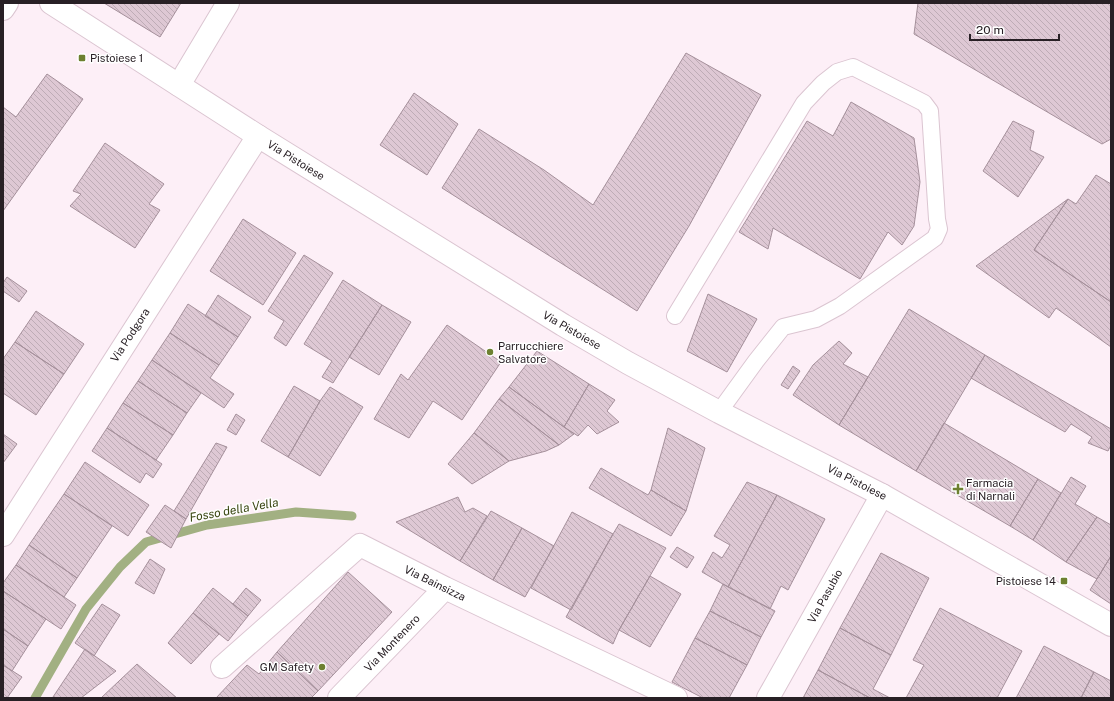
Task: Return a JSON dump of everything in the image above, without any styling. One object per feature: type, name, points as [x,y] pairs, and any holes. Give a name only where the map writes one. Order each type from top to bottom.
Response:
[{"type":"street","points":[[3,9],[7,3]]},
{"type":"street","name":"Via Pistoiese","points":[[51,3],[258,136],[563,325],[718,412],[882,495],[1111,625]]},
{"type":"street","points":[[180,85],[228,3]]},
{"type":"street","name":"Via Podgora","points":[[3,534],[258,136]]},
{"type":"street","name":"Via Pasubio","points":[[768,698],[882,495]]},
{"type":"street","name":"Via Bainsizza","points":[[222,667],[360,545],[445,588],[676,698]]},
{"type":"street","name":"Via Montenero","points":[[339,698],[445,588]]},
{"type":"lane","points":[[674,316],[804,104],[823,83],[837,72],[853,67],[924,103],[930,111],[937,219],[939,229],[935,238],[840,306],[816,318],[783,327],[756,360],[718,412]]},
{"type":"building","points":[[104,3],[181,3],[160,37]]},
{"type":"building","points":[[918,3],[1111,3],[1111,139],[1102,144],[914,34]]},
{"type":"building","points":[[686,53],[761,95],[689,226],[637,311],[442,188],[479,129],[544,170],[593,205]]},
{"type":"building","points":[[47,74],[83,99],[3,211],[3,107],[16,117]]},
{"type":"building","points":[[414,93],[458,124],[427,175],[380,145]]},
{"type":"building","points":[[851,102],[914,138],[920,182],[914,226],[902,245],[888,232],[860,279],[773,228],[768,249],[739,232],[807,121],[833,136]]},
{"type":"building","points":[[1013,121],[1034,131],[1030,150],[1044,157],[1018,197],[983,171]]},
{"type":"building","points":[[105,143],[164,184],[149,204],[160,210],[135,248],[70,206],[81,194],[73,191]]},
{"type":"building","points":[[1096,175],[1111,184],[1111,302],[1034,250],[1068,199],[1076,204]]},
{"type":"building","points":[[1068,199],[1034,250],[1111,302],[1111,347],[1056,308],[1049,318],[976,266]]},
{"type":"building","points":[[243,219],[296,253],[263,305],[210,271]]},
{"type":"building","points":[[304,255],[333,273],[286,346],[274,338],[284,321],[268,311]]},
{"type":"building","points":[[7,277],[27,291],[19,302],[3,291],[3,283]]},
{"type":"building","points":[[343,280],[382,305],[333,383],[322,377],[332,361],[304,344]]},
{"type":"building","points":[[708,294],[757,319],[727,372],[687,351]]},
{"type":"building","points":[[218,295],[251,317],[238,337],[205,316]]},
{"type":"building","points":[[188,304],[238,337],[219,365],[170,333]]},
{"type":"building","points":[[382,305],[411,322],[379,375],[349,357]]},
{"type":"building","points":[[909,309],[985,355],[916,471],[839,425]]},
{"type":"building","points":[[36,311],[84,344],[64,374],[15,342]]},
{"type":"building","points":[[447,325],[501,362],[462,420],[433,401],[409,438],[374,419],[401,374],[408,380]]},
{"type":"building","points":[[170,333],[219,365],[210,378],[234,394],[224,408],[152,360]]},
{"type":"building","points":[[839,341],[852,353],[843,364],[868,377],[839,425],[793,395],[813,365]]},
{"type":"building","points":[[15,342],[64,374],[36,415],[3,393],[3,359]]},
{"type":"building","points":[[537,351],[589,384],[564,427],[509,387]]},
{"type":"building","points":[[985,355],[1111,429],[1111,445],[1108,451],[1088,443],[1092,437],[1071,424],[1065,432],[971,378]]},
{"type":"building","points":[[152,360],[201,393],[187,413],[138,381]]},
{"type":"building","points":[[793,366],[800,371],[788,389],[781,385]]},
{"type":"building","points":[[138,381],[187,413],[173,435],[123,403]]},
{"type":"building","points":[[589,384],[615,400],[607,411],[619,422],[597,434],[588,425],[578,436],[564,427]]},
{"type":"building","points":[[294,386],[320,401],[288,457],[261,441]]},
{"type":"building","points":[[330,387],[363,407],[320,476],[288,457],[320,401]]},
{"type":"building","points":[[509,387],[574,434],[559,445],[499,399]]},
{"type":"building","points":[[499,399],[559,445],[546,451],[509,461],[474,433]]},
{"type":"building","points":[[123,403],[173,435],[156,460],[107,428]]},
{"type":"building","points":[[236,414],[245,420],[236,435],[227,430]]},
{"type":"building","points":[[944,423],[1038,479],[1010,526],[916,471]]},
{"type":"building","points":[[107,428],[162,464],[153,478],[146,473],[140,483],[92,451]]},
{"type":"building","points":[[668,428],[705,448],[686,511],[651,490]]},
{"type":"building","points":[[474,433],[509,461],[472,484],[448,464]]},
{"type":"building","points":[[3,434],[17,444],[3,463]]},
{"type":"building","points":[[216,443],[227,447],[186,519],[174,511]]},
{"type":"building","points":[[85,462],[149,505],[128,536],[64,494]]},
{"type":"building","points":[[601,468],[648,495],[651,490],[686,511],[671,536],[589,488]]},
{"type":"building","points":[[1071,477],[1086,486],[1075,504],[1097,517],[1066,562],[1033,540]]},
{"type":"building","points":[[1038,479],[1061,493],[1033,540],[1010,526]]},
{"type":"building","points":[[747,482],[777,495],[728,587],[702,572],[713,552],[722,558],[730,545],[714,536]]},
{"type":"building","points":[[64,494],[112,526],[77,578],[29,545]]},
{"type":"building","points":[[777,495],[825,519],[788,590],[781,586],[770,609],[728,587]]},
{"type":"building","points":[[458,497],[465,512],[473,508],[487,516],[460,561],[396,522]]},
{"type":"building","points":[[165,505],[186,519],[171,548],[146,532]]},
{"type":"building","points":[[491,511],[522,528],[493,580],[460,561]]},
{"type":"building","points":[[572,512],[613,534],[571,610],[531,588]]},
{"type":"building","points":[[1097,517],[1111,525],[1111,556],[1097,579],[1066,562]]},
{"type":"building","points":[[619,524],[666,548],[619,630],[613,644],[566,617]]},
{"type":"building","points":[[522,528],[554,546],[525,597],[493,580]]},
{"type":"building","points":[[29,545],[77,578],[64,597],[16,565]]},
{"type":"building","points":[[677,547],[694,557],[687,568],[670,557]]},
{"type":"building","points":[[881,553],[929,578],[891,655],[840,628]]},
{"type":"building","points":[[1111,556],[1111,604],[1090,590]]},
{"type":"building","points":[[150,559],[165,569],[154,594],[135,583]]},
{"type":"building","points":[[16,565],[76,605],[61,629],[3,591],[3,583]]},
{"type":"building","points":[[348,572],[392,612],[318,691],[277,652]]},
{"type":"building","points":[[650,576],[681,594],[650,647],[619,630]]},
{"type":"building","points":[[723,584],[775,611],[761,637],[710,611]]},
{"type":"building","points":[[213,588],[248,616],[228,641],[193,613]]},
{"type":"building","points":[[246,588],[261,600],[248,616],[233,604]]},
{"type":"building","points":[[3,591],[46,619],[28,646],[3,629]]},
{"type":"building","points":[[102,604],[120,615],[94,656],[75,643]]},
{"type":"building","points":[[940,608],[1022,651],[997,698],[906,698],[924,665],[913,660]]},
{"type":"building","points":[[710,611],[761,637],[747,665],[695,638]]},
{"type":"building","points":[[193,613],[219,634],[191,664],[168,643]]},
{"type":"building","points":[[840,628],[891,655],[873,689],[890,698],[870,698],[818,670]]},
{"type":"building","points":[[3,629],[28,646],[12,671],[3,665]]},
{"type":"building","points":[[695,638],[747,665],[729,698],[703,698],[672,682]]},
{"type":"building","points":[[1044,646],[1094,672],[1081,698],[1016,698]]},
{"type":"building","points":[[85,649],[116,671],[81,698],[54,698],[53,697]]},
{"type":"building","points":[[277,652],[318,691],[311,698],[216,698],[247,665],[259,674]]},
{"type":"building","points":[[137,664],[177,698],[101,698]]},
{"type":"building","points":[[3,665],[22,677],[7,698],[3,698]]},
{"type":"building","points":[[818,670],[870,698],[803,698]]},
{"type":"building","points":[[1094,672],[1111,681],[1111,698],[1081,698]]},
{"type":"waterway","name":"Fosso della Vella","points":[[35,698],[86,609],[120,567],[146,542],[207,525],[296,512],[352,516]]},
{"type":"place","name":"Pistoiese 1","points":[[82,58]]},
{"type":"place","name":"Parrucchiere Salvatore","points":[[490,352]]},
{"type":"place","name":"Farmacia di Narnali","points":[[958,489]]},
{"type":"place","name":"Pistoiese 14","points":[[1064,581]]},
{"type":"place","name":"GM Safety","points":[[322,667]]}]
